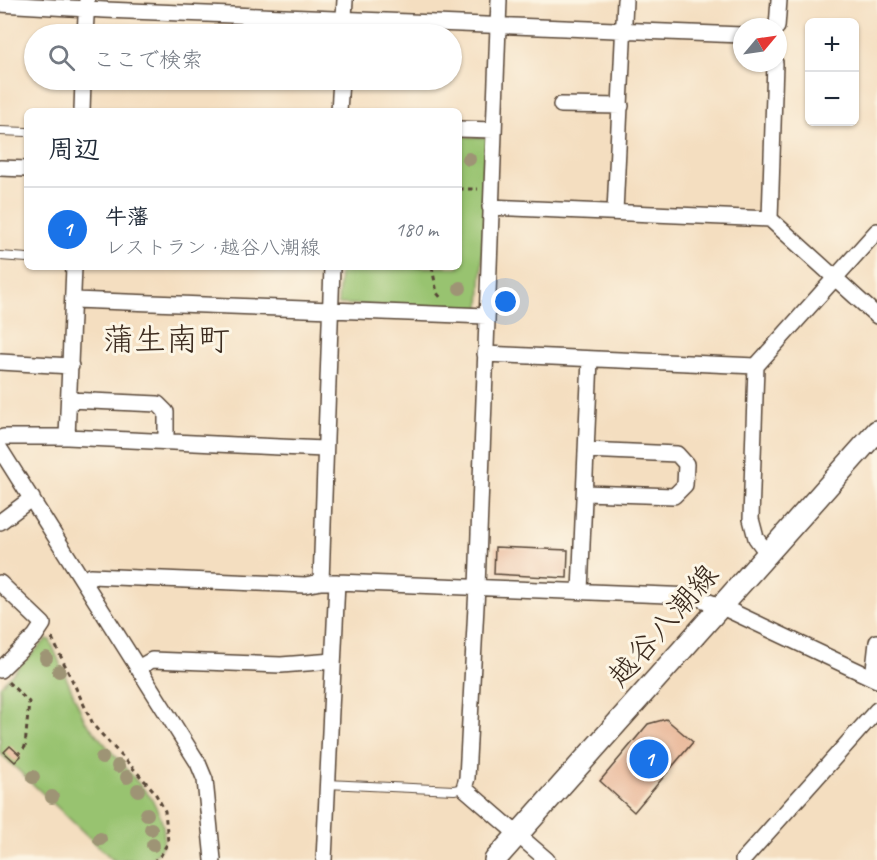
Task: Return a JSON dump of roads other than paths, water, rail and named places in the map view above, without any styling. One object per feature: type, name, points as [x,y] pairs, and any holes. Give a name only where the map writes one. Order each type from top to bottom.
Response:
[{"type":"main road","name":"越谷八潮線","points":[[495,860],[877,431]]},
{"type":"street","points":[[344,24],[345,0]]},
{"type":"street","points":[[499,0],[477,587],[467,778],[464,788],[547,860]]},
{"type":"street","points":[[615,212],[626,0]]},
{"type":"street","points":[[778,18],[779,0]]},
{"type":"street","points":[[0,4],[86,4],[105,10],[222,7],[344,18],[733,34]]},
{"type":"street","points":[[85,24],[86,4]]},
{"type":"street","points":[[770,219],[775,72]]},
{"type":"street","points":[[82,108],[83,90]]},
{"type":"street","points":[[339,108],[340,90]]},
{"type":"street","points":[[561,105],[621,106]]},
{"type":"street","points":[[462,129],[494,130]]},
{"type":"street","points":[[0,168],[24,169]]},
{"type":"street","points":[[490,207],[770,219],[877,316]]},
{"type":"street","points":[[767,553],[756,538],[751,519],[756,366],[877,231]]},
{"type":"street","points":[[67,437],[74,270]]},
{"type":"street","points":[[321,582],[332,270]]},
{"type":"street","points":[[74,300],[486,315]]},
{"type":"street","points":[[485,354],[756,366]]},
{"type":"street","points":[[580,591],[590,359]]},
{"type":"street","points":[[0,362],[71,366]]},
{"type":"street","points":[[69,400],[158,404],[166,412],[166,442]]},
{"type":"street","points":[[7,438],[67,437],[324,449]]},
{"type":"street","points":[[0,449],[198,763],[205,780],[213,860]]},
{"type":"street","points":[[585,493],[674,496],[685,485],[686,464],[677,454],[586,450]]},
{"type":"street","points":[[0,522],[32,498]]},
{"type":"street","points":[[84,580],[91,576],[305,585],[337,582],[693,596],[720,606],[875,679],[877,642]]},
{"type":"street","points":[[324,860],[337,582]]},
{"type":"street","points":[[0,583],[39,630],[4,676]]},
{"type":"street","points":[[138,668],[152,660],[281,665],[333,661]]},
{"type":"street","points":[[743,860],[877,710]]},
{"type":"lane","points":[[0,130],[24,132]]},
{"type":"lane","points":[[0,256],[24,258]]},
{"type":"lane","points":[[327,784],[454,790],[464,788]]},
{"type":"place","name":"牛藩","points":[[649,759]]},
{"type":"district","name":"蒲生南町","points":[[166,339]]}]
